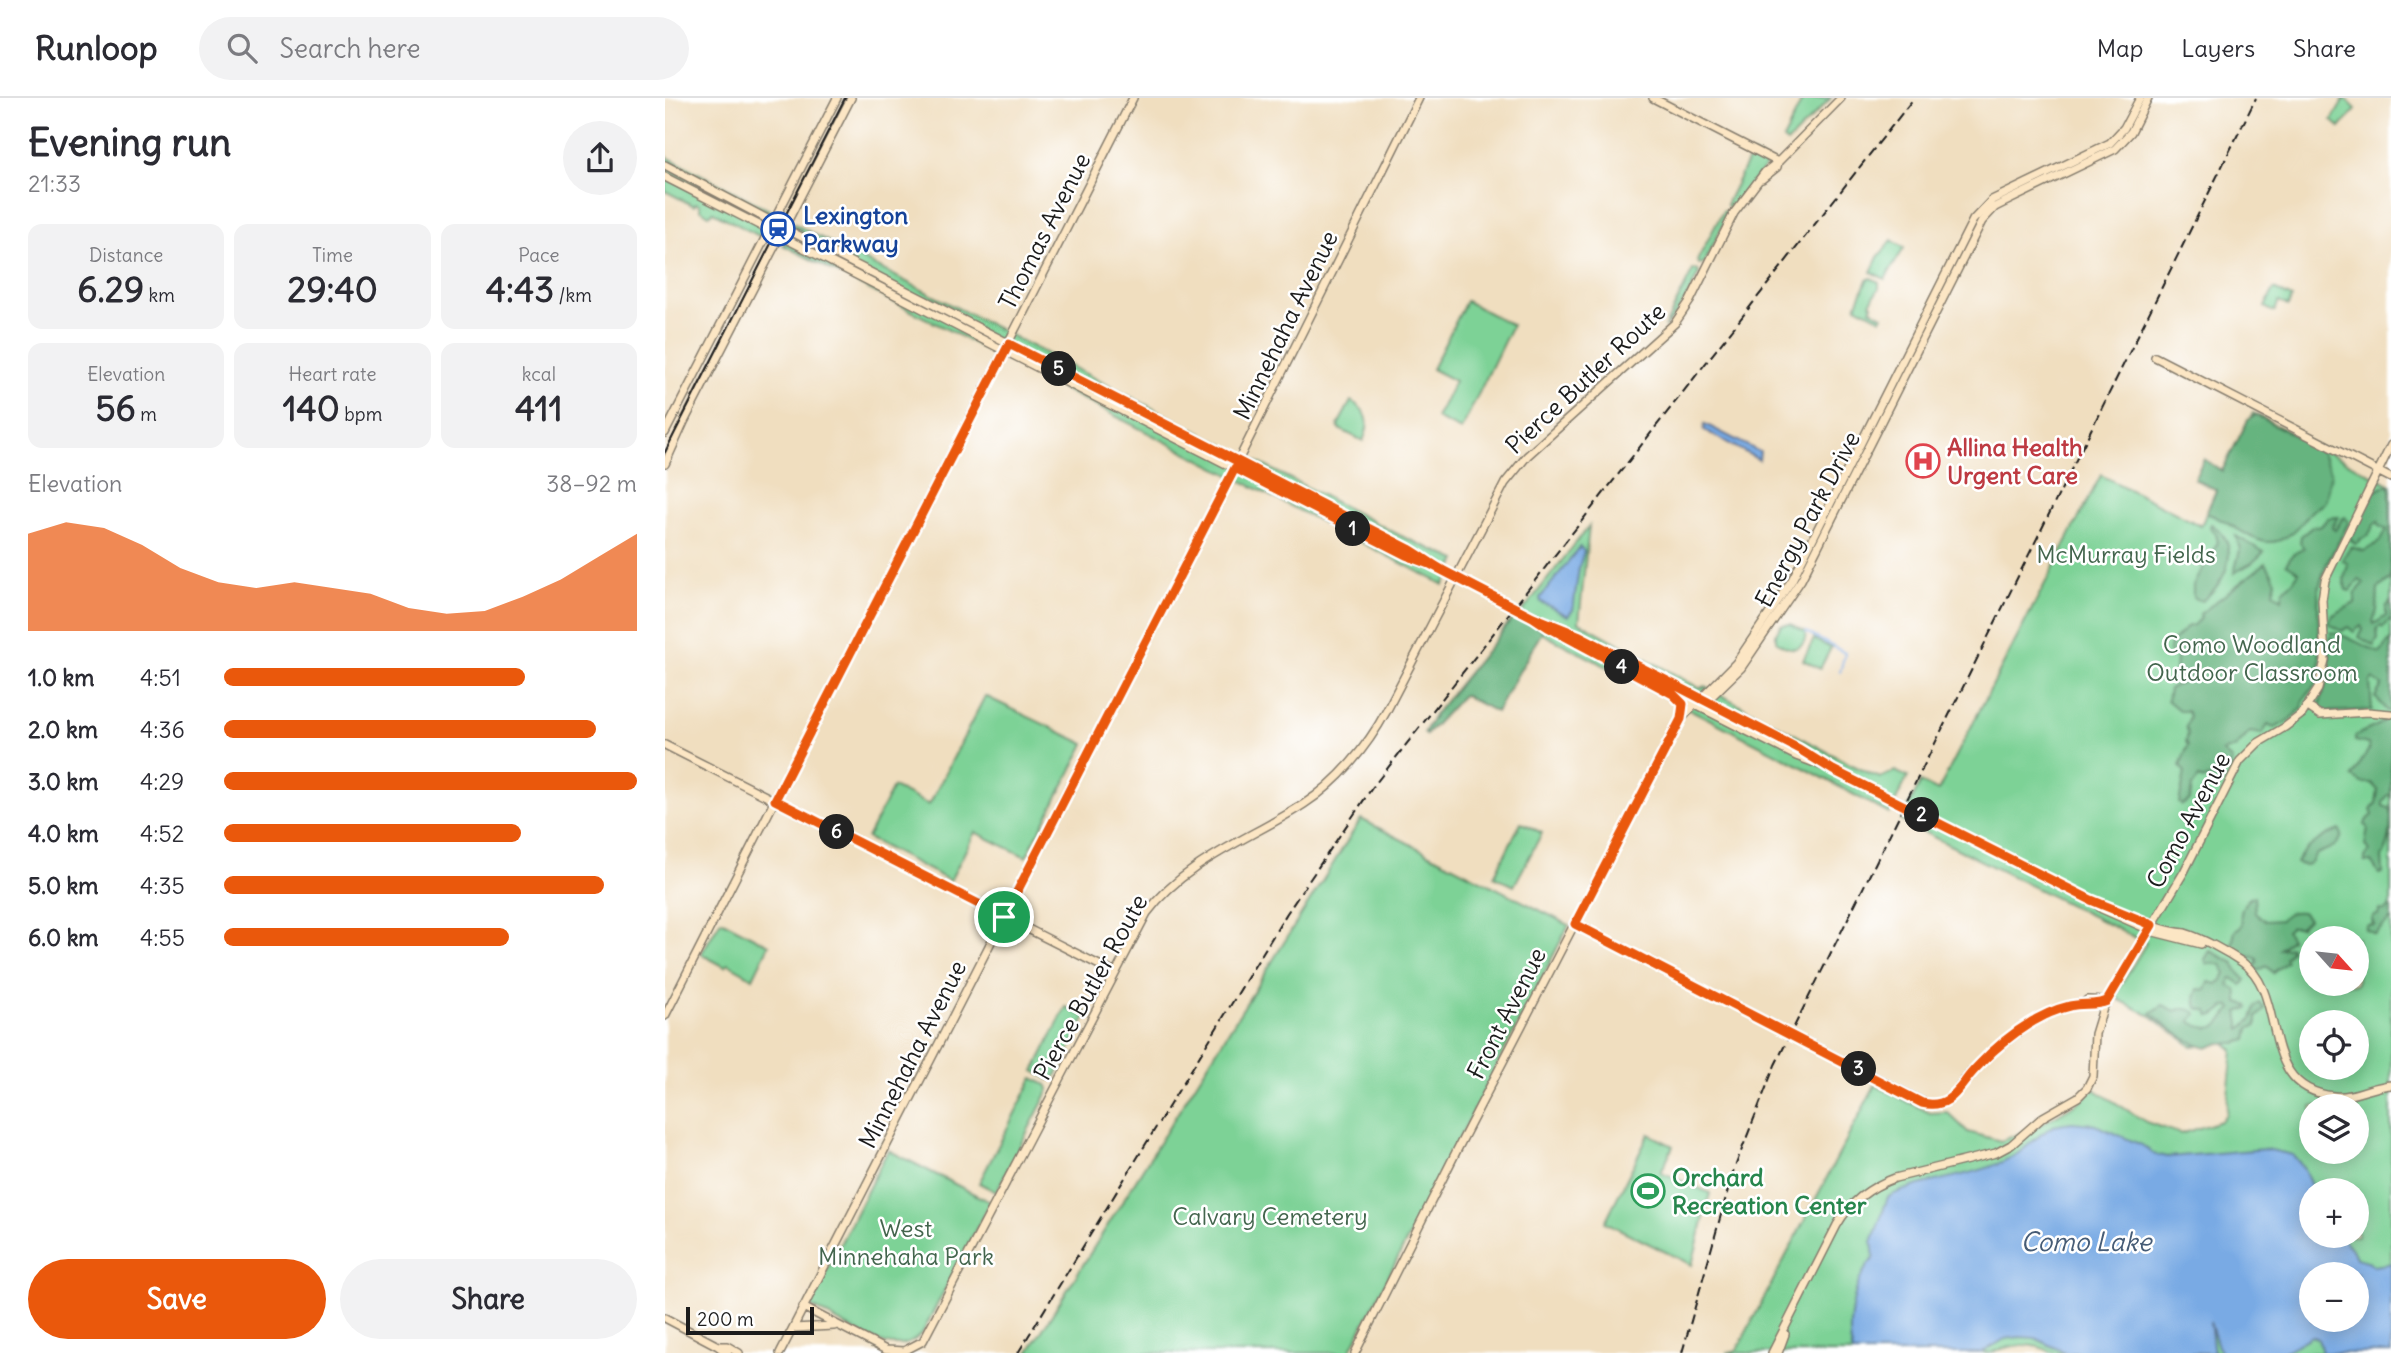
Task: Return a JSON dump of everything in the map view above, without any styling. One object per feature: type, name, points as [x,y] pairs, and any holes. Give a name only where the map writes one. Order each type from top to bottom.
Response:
[{"type":"street","points":[[665,433],[837,98]]},
{"type":"street","points":[[665,464],[851,98]]},
{"type":"street","name":"Thomas Avenue","points":[[665,1016],[1133,98]]},
{"type":"street","name":"Minnehaha Avenue","points":[[780,1353],[1237,465],[1419,98]]},
{"type":"street","points":[[1653,98],[1778,162]]},
{"type":"street","name":"Pierce Butler Route","points":[[803,1307],[892,1351],[910,1349],[927,1336],[1142,920],[1166,891],[1192,870],[1312,798],[1365,745],[1386,712],[1505,483],[1527,456],[1675,323],[1691,301],[1734,213],[1765,172],[1841,98]]},
{"type":"street","name":"Energy Park Drive","points":[[1700,702],[1704,693],[1736,663],[1792,580],[1979,213],[1991,200],[2111,143],[2124,128],[2140,98]]},
{"type":"street","name":"Energy Park Drive","points":[[1700,702],[1711,697],[1741,668],[1798,586],[1982,221],[2005,202],[2115,149],[2131,132],[2148,98]]},
{"type":"street","points":[[665,165],[771,226]]},
{"type":"street","points":[[665,177],[771,226],[1237,465],[1409,549],[1430,564],[1673,694],[1700,702]]},
{"type":"street","points":[[2155,357],[2391,478]]},
{"type":"street","name":"Como Avenue","points":[[1788,1321],[1841,1219],[1855,1201],[1868,1191],[1895,1178],[1996,1153],[2011,1145],[2043,1116],[2082,1094],[2091,1082],[2096,1029],[2107,1001],[2184,872],[2245,755],[2262,740],[2291,723],[2308,707],[2321,682],[2324,667],[2322,600],[2325,580],[2391,445]]},
{"type":"street","points":[[1533,617],[1580,636],[1684,690],[1700,702],[1796,756],[1833,770],[2091,900],[2151,927],[2186,934],[2235,958],[2252,970],[2263,988],[2278,1048],[2285,1064],[2298,1080],[2318,1092],[2335,1096],[2351,1095],[2391,1085]]},
{"type":"street","points":[[1684,690],[1703,689],[1722,678]]},
{"type":"street","points":[[1673,694],[1683,704],[1681,719]]},
{"type":"street","name":"Front Avenue","points":[[1355,1353],[1457,1150],[1681,719],[1700,702]]},
{"type":"street","points":[[2308,707],[2320,715],[2368,712],[2391,714]]},
{"type":"street","points":[[665,745],[1115,973]]},
{"type":"street","points":[[1575,924],[1922,1103],[1936,1105],[1951,1098],[1971,1072],[2010,1036],[2030,1023],[2059,1009],[2087,1000],[2107,1001]]},
{"type":"street","points":[[665,1318],[727,1353]]},
{"type":"street","points":[[1781,1350],[1788,1321]]},
{"type":"street","points":[[1772,1353],[1788,1321]]},
{"type":"street","points":[[793,1328],[825,1324],[839,1326]]},
{"type":"street","points":[[718,1346],[727,1346],[739,1353]]},
{"type":"green space","points":[[1803,98],[1831,98],[1787,143],[1783,140]]},
{"type":"green space","points":[[2345,98],[2356,109],[2340,128],[2332,120]]},
{"type":"green space","points":[[1754,154],[1766,161],[1767,165],[1730,208],[1727,202],[1750,156]]},
{"type":"green space","name":"Lexington Parkway","points":[[665,156],[773,212],[759,236],[713,212],[709,215],[700,209],[700,205],[696,203],[694,206],[665,191]]},
{"type":"green space","points":[[1723,211],[1726,211],[1727,216],[1704,263],[1699,264],[1697,261]]},
{"type":"green space","name":"Lexington Parkway","points":[[794,224],[1403,537],[1457,560],[1444,585],[783,245]]},
{"type":"green space","points":[[1892,240],[1904,248],[1885,279],[1871,272],[1878,257]]},
{"type":"green space","points":[[1693,270],[1699,273],[1679,309],[1664,328]]},
{"type":"green space","points":[[1871,278],[1879,282],[1879,288],[1870,303],[1870,309],[1883,316],[1881,319],[1856,306],[1867,280]]},
{"type":"green space","points":[[2274,289],[2292,298],[2288,306],[2279,302],[2274,312],[2265,307]]},
{"type":"green space","points":[[1466,301],[1512,325],[1461,430],[1436,418],[1455,381],[1432,369]]},
{"type":"green space","points":[[1351,401],[1362,409],[1367,418],[1363,441],[1339,429],[1338,425]]},
{"type":"green space","name":"McMurray Fields","points":[[2253,413],[2391,485],[2391,1353],[2054,1353],[2022,1345],[1990,1353],[1726,1353],[1737,1350],[1875,1085],[1930,1113],[1947,1112],[1968,1132],[2001,1141],[2038,1126],[2082,1100],[2094,1089],[2146,1122],[2181,1134],[2221,1121],[2226,1114],[2233,1050],[2223,1041],[2192,1046],[2151,1016],[2114,997],[2146,943],[1901,821],[1921,782],[1938,791],[2101,475],[2201,526],[2223,473]]},
{"type":"green space","points":[[2256,415],[2313,445],[2322,453],[2332,475],[2323,503],[2295,530],[2282,539],[2270,542],[2247,535],[2206,513],[2217,490],[2194,479],[2204,459],[2222,471],[2248,420]]},
{"type":"green space","points":[[2390,484],[2391,578],[2378,589],[2377,611],[2373,621],[2374,624],[2386,616],[2386,607],[2391,601],[2391,619],[2383,628],[2380,626],[2377,629],[2378,639],[2374,646],[2359,637],[2363,630],[2361,626],[2354,632],[2348,627],[2342,631],[2328,623],[2333,615],[2355,603],[2355,594],[2364,583],[2359,580],[2350,591],[2346,590],[2344,580],[2348,564],[2342,560],[2351,547],[2364,551],[2378,543],[2387,530],[2379,526],[2378,521],[2358,543],[2355,544],[2350,539],[2373,492]]},
{"type":"green space","name":"Como Woodland Outdoor Classroom","points":[[2338,517],[2332,528],[2335,530],[2345,517],[2349,522],[2325,567],[2319,588],[2320,661],[2316,685],[2303,700],[2302,708],[2287,722],[2274,728],[2268,725],[2262,734],[2250,732],[2235,748],[2222,752],[2232,760],[2230,770],[2221,770],[2217,780],[2199,778],[2192,787],[2190,800],[2182,805],[2179,803],[2185,772],[2180,766],[2188,745],[2186,727],[2190,716],[2187,711],[2180,711],[2167,700],[2169,689],[2190,675],[2175,673],[2176,657],[2169,652],[2170,644],[2188,626],[2201,618],[2200,614],[2266,563],[2276,581],[2273,592],[2282,599],[2283,591],[2299,572],[2286,564],[2292,555],[2304,548],[2300,543],[2301,536],[2312,527],[2321,526],[2328,518]]},
{"type":"green space","points":[[2211,524],[2227,542],[2228,563],[2218,583],[2202,601],[2193,598],[2193,585],[2218,542]]},
{"type":"green space","points":[[1589,526],[1579,622],[1699,688],[1705,686],[1848,763],[1880,778],[1895,771],[1908,777],[1889,814],[1541,633],[1542,630],[1518,617]]},
{"type":"green space","points":[[2236,536],[2264,552],[2252,563],[2234,573],[2240,550]]},
{"type":"green space","points":[[1518,617],[1543,630],[1496,712],[1463,695],[1426,735],[1424,733],[1435,714],[1512,619]]},
{"type":"green space","points":[[1790,624],[1806,632],[1803,644],[1799,647],[1786,647],[1776,641],[1776,633],[1781,625]]},
{"type":"green space","points":[[2331,632],[2380,653],[2391,639],[2391,711],[2387,711],[2375,697],[2382,685],[2373,679],[2370,683],[2372,710],[2322,712],[2320,705],[2328,671]]},
{"type":"green space","points":[[1814,639],[1831,648],[1820,669],[1803,660]]},
{"type":"green space","points":[[985,696],[1085,744],[1026,857],[975,832],[950,881],[867,838],[893,787],[929,805]]},
{"type":"green space","points":[[2386,718],[2391,719],[2391,795],[2388,795],[2383,806],[2391,809],[2391,822],[2389,841],[2382,857],[2383,873],[2379,874],[2371,862],[2365,862],[2370,851],[2365,846],[2368,827],[2365,825],[2373,815],[2371,809],[2376,803],[2378,790],[2371,783],[2362,783],[2352,777],[2369,749],[2368,744],[2355,741],[2355,737]]},
{"type":"green space","name":"Calvary Cemetery","points":[[1361,819],[1569,925],[1349,1353],[1028,1353]]},
{"type":"green space","points":[[1521,822],[1542,833],[1514,886],[1494,876]]},
{"type":"green space","points":[[2340,830],[2342,835],[2334,846],[2315,855],[2308,864],[2296,863],[2315,843]]},
{"type":"green space","points":[[2254,896],[2255,912],[2265,921],[2281,920],[2287,914],[2296,912],[2302,912],[2308,919],[2301,926],[2291,927],[2286,931],[2291,939],[2280,949],[2291,947],[2291,951],[2285,958],[2286,962],[2273,973],[2267,966],[2257,971],[2254,967],[2257,959],[2231,950],[2235,931],[2242,923],[2241,915],[2247,900]]},
{"type":"green space","points":[[2391,904],[2391,919],[2375,934],[2369,931],[2369,926],[2366,926],[2374,925],[2373,916],[2378,915],[2379,910],[2386,911]]},
{"type":"green space","points":[[721,920],[769,945],[753,978],[728,964],[725,967],[701,954]]},
{"type":"green space","points":[[2210,951],[2234,963],[2237,971],[2246,980],[2242,985],[2232,978],[2229,986],[2235,988],[2238,1002],[2248,1005],[2249,1008],[2238,1012],[2241,1029],[2252,1019],[2256,1006],[2260,1003],[2265,1009],[2257,1017],[2257,1026],[2249,1028],[2247,1040],[2220,1043],[2207,1048],[2180,1036],[2151,1013],[2163,1005],[2175,1011],[2192,1011],[2197,1014],[2190,1021],[2201,1027],[2214,1027],[2221,1022],[2232,1009],[2230,1006],[2210,1016],[2208,1011],[2197,1008],[2195,998],[2198,989],[2206,990],[2209,982],[2217,984],[2226,973],[2221,964],[2207,964],[2205,959]]},
{"type":"green space","points":[[1066,1007],[1082,1015],[1084,1011],[1088,1013],[1055,1078],[1050,1080],[1034,1071]]},
{"type":"green space","points":[[1033,1078],[1048,1086],[1049,1090],[996,1192],[979,1183]]},
{"type":"green space","points":[[1649,1134],[1673,1146],[1661,1172],[1710,1193],[1692,1265],[1605,1222]]},
{"type":"green space","name":"West Minnehaha Park","points":[[888,1150],[990,1202],[924,1330],[911,1342],[899,1345],[886,1344],[864,1335],[809,1305]]},
{"type":"water","points":[[1705,424],[1760,452],[1759,460],[1704,430]]},
{"type":"water","points":[[1580,547],[1584,551],[1573,610],[1568,616],[1541,602],[1540,598]]},
{"type":"water","name":"Como Lake","points":[[2060,1124],[2093,1124],[2142,1145],[2154,1154],[2167,1157],[2266,1149],[2293,1155],[2308,1178],[2299,1178],[2299,1248],[2351,1248],[2356,1258],[2368,1262],[2299,1262],[2299,1332],[2369,1332],[2369,1263],[2373,1266],[2391,1262],[2391,1353],[2322,1353],[2318,1339],[2312,1336],[2282,1353],[2220,1353],[2210,1322],[2214,1353],[2066,1353],[2035,1338],[2020,1337],[2005,1339],[1981,1353],[1853,1353],[1850,1330],[1853,1303],[1861,1277],[1874,1258],[1872,1242],[1888,1197],[2002,1162],[2017,1154],[2051,1127]]},
{"type":"waterway","points":[[1806,632],[1845,653],[1840,672]]},
{"type":"tram line","points":[[665,452],[845,98]]},
{"type":"railway","points":[[1018,1353],[1287,913],[1372,788],[1914,98]]},
{"type":"railway","points":[[1682,1353],[1733,1172],[1775,1065],[2256,98]]},
{"type":"place","name":"Lexington Parkway","points":[[778,229]]},
{"type":"place","name":"Allina Health Urgent Care","points":[[1923,461]]},
{"type":"place","name":"Orchard Recreation Center","points":[[1648,1191]]},
{"type":"route","points":[[1004,917],[775,800],[1009,344],[1409,549],[1430,564],[1444,571],[1533,617],[1683,702],[1681,719],[1575,924],[1922,1103],[1936,1105],[1951,1098],[1971,1072],[1991,1053],[2010,1036],[2041,1016],[2070,1006],[2107,1001],[2152,925],[2091,900],[1883,796],[1799,749],[1580,636],[1533,617],[1430,564],[1420,562],[1235,468],[1004,917]]}]
